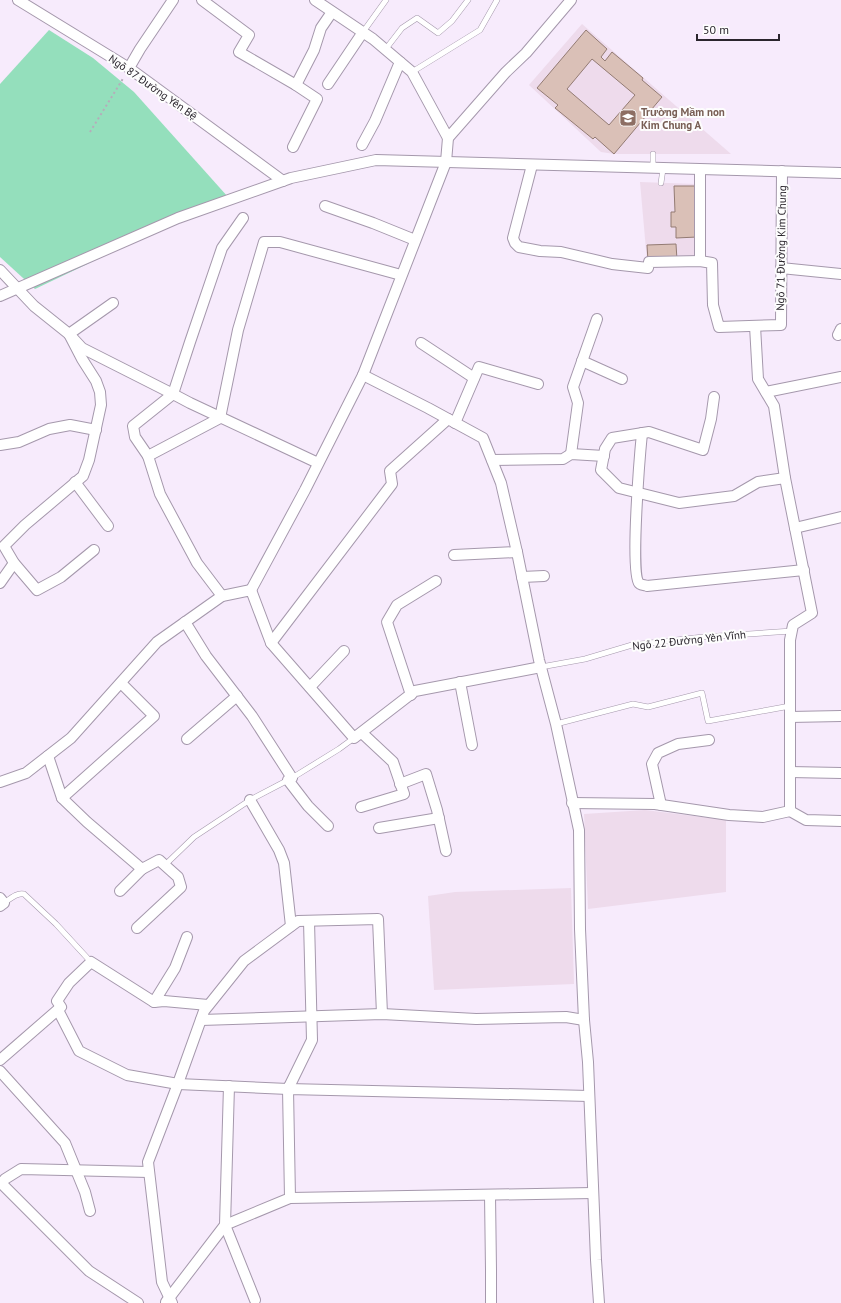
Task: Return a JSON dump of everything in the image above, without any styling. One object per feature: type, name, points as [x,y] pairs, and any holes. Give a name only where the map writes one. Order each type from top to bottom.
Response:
[{"type":"street","name":"Ngõ 87 Đường Yên Bệ","points":[[18,0],[129,68],[283,181]]},
{"type":"street","points":[[129,68],[172,0]]},
{"type":"street","points":[[194,0],[199,3],[202,0],[249,35],[239,52],[317,99],[294,147]]},
{"type":"street","points":[[315,0],[363,32],[412,72],[448,138],[446,162],[414,240],[363,375],[251,590],[271,643],[310,687],[358,735],[393,762],[404,794],[361,807]]},
{"type":"street","points":[[448,138],[506,72],[526,53],[571,0]]},
{"type":"street","points":[[296,85],[314,50],[321,28],[332,12]]},
{"type":"street","points":[[328,84],[363,32]]},
{"type":"street","points":[[362,145],[375,121],[400,62]]},
{"type":"street","points":[[0,296],[178,218],[283,181],[335,168],[376,160],[841,173]]},
{"type":"street","points":[[532,165],[513,238],[514,243],[519,247],[540,251],[562,252],[612,264],[648,268],[649,262],[700,261],[712,263],[713,305],[719,327],[755,326],[758,379],[774,406],[785,478],[812,613],[794,625],[790,640],[790,811]]},
{"type":"street","points":[[700,170],[700,261]]},
{"type":"street","name":"Ngõ 71 Đường Kim Chung","points":[[755,326],[781,325],[782,172]]},
{"type":"street","points":[[325,206],[414,240]]},
{"type":"street","points":[[222,596],[193,557],[160,494],[148,456],[135,437],[133,426],[174,394],[222,248],[243,218]]},
{"type":"street","points":[[220,418],[238,330],[264,242],[280,242],[401,275]]},
{"type":"street","points":[[781,268],[841,274]]},
{"type":"street","points":[[0,270],[34,306],[69,334],[82,348],[220,418],[318,463]]},
{"type":"street","points":[[69,334],[113,303]]},
{"type":"street","points":[[571,454],[578,403],[573,388],[597,319]]},
{"type":"street","points":[[69,334],[82,360],[96,381],[100,392],[101,405],[89,460],[82,476],[2,548],[37,590],[61,577],[94,550]]},
{"type":"street","points":[[421,344],[474,378]]},
{"type":"street","points":[[582,361],[622,379]]},
{"type":"street","points":[[271,643],[392,484],[390,471],[452,421],[479,367],[538,384]]},
{"type":"street","points":[[363,375],[483,438],[502,483],[541,667],[556,724],[579,830],[580,929],[584,1020],[588,1062],[599,1303]]},
{"type":"street","points":[[766,392],[841,377]]},
{"type":"street","points":[[714,397],[711,419],[703,450],[649,432],[612,438],[604,450],[601,470],[619,488],[679,503],[734,496],[758,482],[785,478]]},
{"type":"street","points":[[148,456],[220,418]]},
{"type":"street","points":[[0,445],[19,442],[49,429],[70,425],[96,430]]},
{"type":"street","points":[[642,433],[634,549],[636,574],[640,584],[647,586],[804,570]]},
{"type":"street","points":[[492,460],[564,459],[571,454],[604,456]]},
{"type":"street","points":[[76,482],[108,526]]},
{"type":"street","points":[[795,528],[841,517]]},
{"type":"street","points":[[454,555],[517,552]]},
{"type":"street","points":[[0,583],[14,563]]},
{"type":"street","points":[[522,577],[544,576]]},
{"type":"street","points":[[411,694],[387,622],[397,605],[436,581]]},
{"type":"street","points":[[0,782],[26,773],[71,738],[157,642],[222,596],[251,590]]},
{"type":"street","points":[[185,622],[206,656],[252,716],[308,806],[328,826]]},
{"type":"street","points":[[310,687],[344,651]]},
{"type":"street","points":[[358,735],[415,691],[541,667]]},
{"type":"street","points":[[460,682],[472,745]]},
{"type":"street","points":[[62,798],[154,716],[121,683]]},
{"type":"street","points":[[187,739],[237,696]]},
{"type":"street","points":[[790,717],[841,716]]},
{"type":"street","points":[[661,805],[652,764],[658,753],[678,744],[709,740]]},
{"type":"street","points":[[48,756],[62,798],[87,822],[142,868]]},
{"type":"street","points":[[790,772],[841,773]]},
{"type":"street","points":[[400,784],[426,774],[446,851]]},
{"type":"street","points":[[250,800],[279,850],[284,864],[291,926]]},
{"type":"street","points":[[572,803],[661,805],[729,815],[763,817],[790,811],[806,820],[841,821]]},
{"type":"street","points":[[379,828],[438,818]]},
{"type":"street","points":[[120,891],[142,868],[159,860],[178,877],[181,887],[138,928]]},
{"type":"street","points":[[169,1301],[162,1282],[148,1162],[204,1011],[208,1005],[244,961],[298,921],[378,920],[382,1014]]},
{"type":"street","points":[[290,1198],[288,1089],[312,1040],[309,921]]},
{"type":"street","points":[[154,1002],[175,968],[188,937]]},
{"type":"street","points":[[0,1060],[61,1008],[56,1001],[69,983],[91,962],[154,1002],[164,1001],[208,1005]]},
{"type":"street","points":[[58,1010],[79,1051],[127,1075],[178,1084],[288,1089],[589,1096]]},
{"type":"street","points":[[201,1020],[382,1014],[476,1019],[566,1017],[584,1020]]},
{"type":"street","points":[[0,1071],[66,1143],[85,1192],[90,1212]]},
{"type":"street","points":[[229,1086],[225,1225],[255,1300]]},
{"type":"street","points":[[138,1303],[89,1271],[2,1182],[21,1169],[150,1172]]},
{"type":"street","points":[[169,1301],[225,1225],[290,1198],[593,1193]]},
{"type":"street","points":[[490,1195],[492,1270],[491,1303]]},
{"type":"lane","points":[[363,32],[386,0]]},
{"type":"lane","points":[[385,50],[402,28],[417,18],[438,33],[452,21],[468,0]]},
{"type":"lane","points":[[412,72],[480,30],[497,0]]},
{"type":"lane","points":[[653,154],[662,183]]},
{"type":"lane","name":"Ngõ 22 Đường Yên Vĩnh","points":[[541,667],[584,659],[632,645],[703,637],[792,631]]},
{"type":"lane","points":[[556,724],[633,704],[648,707],[702,693],[708,721],[790,706]]},
{"type":"lane","points":[[165,865],[194,837],[250,800],[290,779],[339,749],[358,735]]},
{"type":"lane","points":[[1,902],[17,894],[24,894],[56,924],[91,962]]},
{"type":"path","points":[[90,132],[129,68]]},
{"type":"shaded area","name":"Trường Mầm non Kim Chung A","points":[[582,24],[731,154],[614,154],[601,152],[529,85]]},
{"type":"shaded area","points":[[640,182],[696,184],[698,260],[647,261]]},
{"type":"shaded area","points":[[645,810],[726,820],[726,892],[588,909],[584,814]]},
{"type":"shaded area","points":[[571,888],[574,984],[434,990],[428,896],[455,892]]},
{"type":"green space","points":[[49,30],[93,58],[134,92],[228,197],[35,289],[0,257],[0,84]]},
{"type":"building","points":[[586,30],[607,49],[601,57],[605,61],[612,52],[643,78],[642,80],[662,97],[614,154],[595,137],[593,139],[555,108],[558,105],[537,88]],"holes":[[[592,59],[635,95],[609,125],[567,89]]]},
{"type":"building","points":[[674,186],[696,186],[697,237],[676,238],[676,227],[671,227],[671,212],[675,212]]},
{"type":"building","points":[[676,244],[677,260],[648,261],[647,245]]},
{"type":"place","name":"Trường Mầm non Kim Chung A","points":[[628,118]]}]
